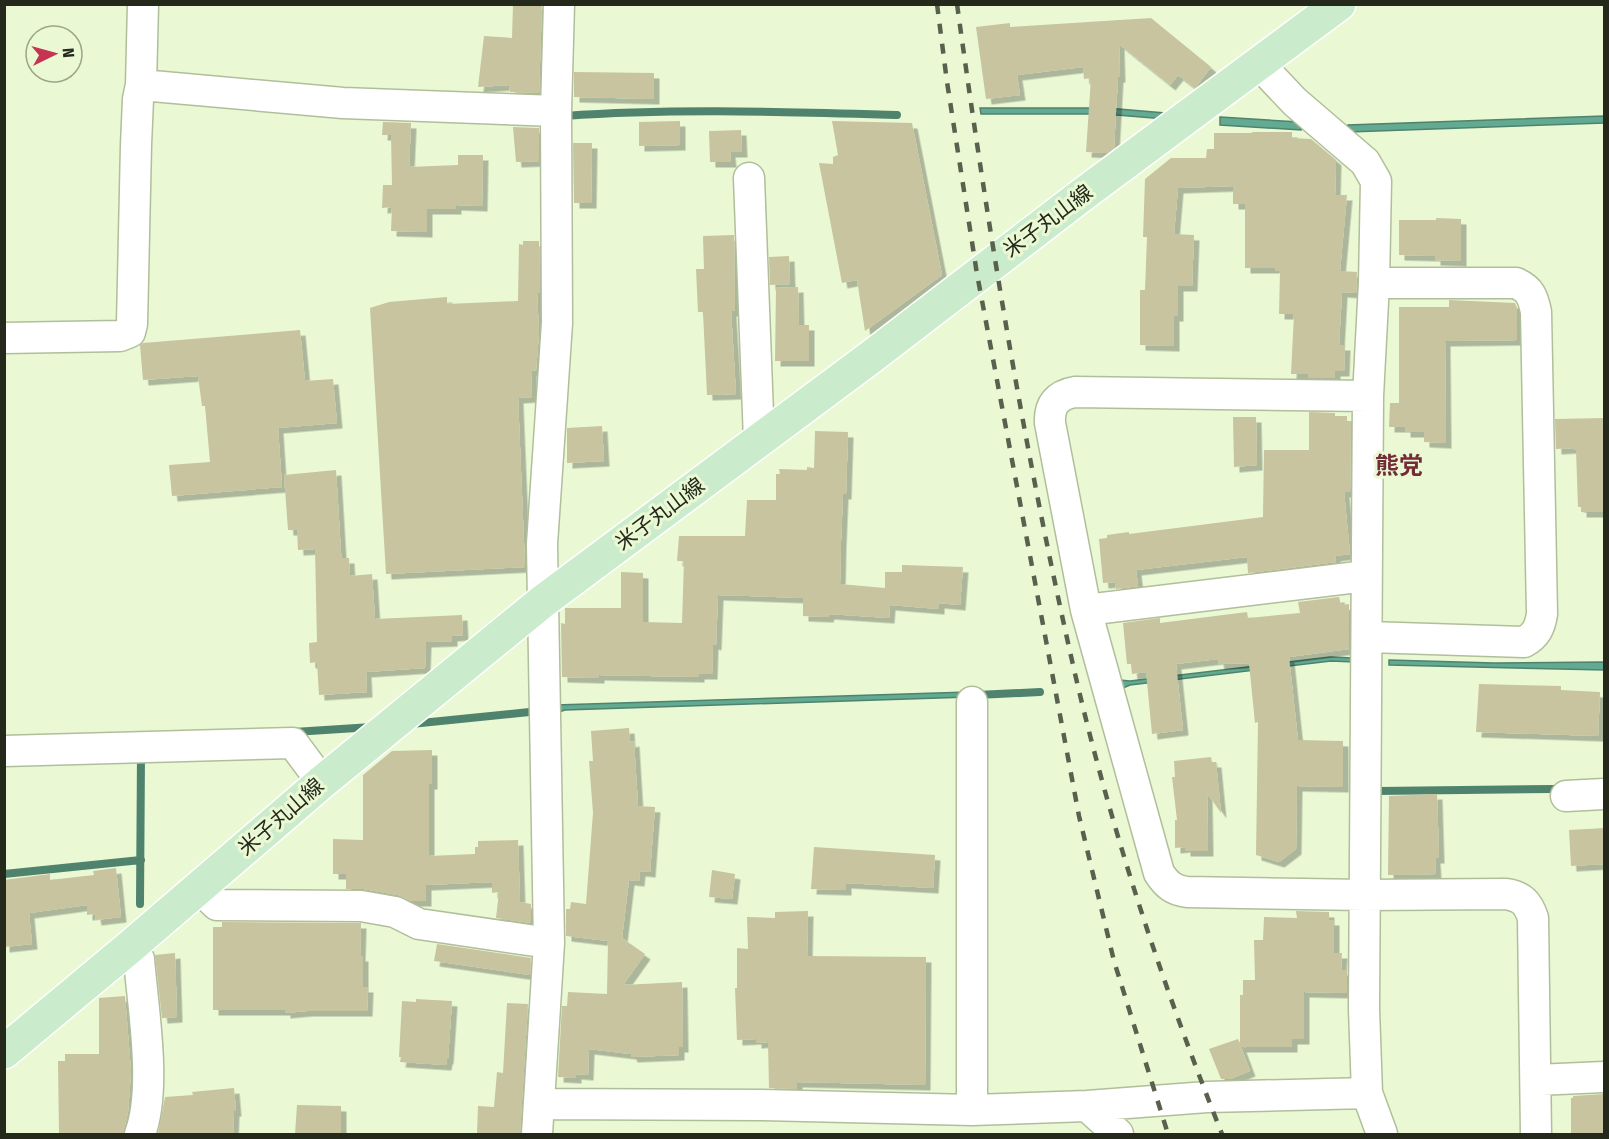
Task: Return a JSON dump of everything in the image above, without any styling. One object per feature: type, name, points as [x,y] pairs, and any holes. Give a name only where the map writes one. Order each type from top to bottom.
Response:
[{"type":"main road","name":"米子丸山線","points":[[4,1052],[322,782],[542,602],[1339,4]]},
{"type":"street","points":[[4,338],[120,336],[130,332],[143,4]]},
{"type":"street","points":[[537,1134],[549,943],[542,544],[557,323],[556,111],[560,4]]},
{"type":"street","points":[[1259,64],[1295,102],[1365,162],[1373,172],[1376,181],[1368,396],[1364,1009],[1367,1093],[1382,1134]]},
{"type":"street","points":[[141,85],[343,104],[556,111]]},
{"type":"street","points":[[749,178],[759,440]]},
{"type":"street","points":[[1368,637],[1524,642],[1532,638],[1537,631],[1542,614],[1534,299],[1524,286],[1516,284],[1374,283]]},
{"type":"street","points":[[1368,396],[1075,392],[1060,397],[1049,411],[1050,423],[1086,610],[1159,873],[1165,882],[1176,891],[1364,895],[1506,894],[1516,895],[1529,906],[1533,918],[1536,1134]]},
{"type":"street","points":[[1086,610],[1366,576]]},
{"type":"street","points":[[972,702],[972,1110]]},
{"type":"street","points":[[4,751],[293,743],[322,782]]},
{"type":"street","points":[[1566,796],[1605,794]]},
{"type":"street","points":[[199,888],[217,905],[361,906],[395,912],[419,924],[549,943]]},
{"type":"street","points":[[130,947],[139,959],[149,1078],[144,1124],[140,1134]]},
{"type":"street","points":[[1536,1080],[1605,1077]]},
{"type":"street","points":[[539,1104],[761,1105],[972,1110],[1087,1106],[1207,1097],[1367,1093]]},
{"type":"street","points":[[1087,1106],[1118,1134]]},
{"type":"shaded area","points":[[980,108],[1107,108],[1165,113],[1165,119],[1104,114],[981,114]]},
{"type":"shaded area","points":[[1604,116],[1604,123],[1349,132],[1348,125]]},
{"type":"shaded area","points":[[1220,117],[1299,122],[1301,130],[1220,125]]},
{"type":"shaded area","points":[[1330,657],[1354,658],[1354,662],[1331,661],[1130,685],[1121,689],[1120,680],[1130,681]]},
{"type":"shaded area","points":[[1389,660],[1494,663],[1604,662],[1604,670],[1389,665]]},
{"type":"shaded area","points":[[968,692],[969,697],[565,710],[556,713],[556,705]]},
{"type":"building","points":[[513,4],[542,4],[539,93],[510,92],[509,85],[478,87],[484,36],[512,38]]},
{"type":"building","points":[[1151,18],[1211,67],[1195,88],[1178,75],[1170,85],[1119,44],[1120,77],[1118,77],[1114,148],[1107,153],[1086,152],[1091,78],[1084,79],[1083,67],[1017,75],[1020,95],[986,99],[976,27],[1010,23],[1010,27]]},
{"type":"building","points":[[574,72],[654,73],[654,99],[574,97]]},
{"type":"building","points":[[680,121],[680,145],[639,146],[639,122]]},
{"type":"building","points":[[832,121],[912,123],[942,275],[865,331],[857,280],[842,283],[819,163],[833,164],[833,157],[838,155]]},
{"type":"building","points":[[383,122],[411,123],[409,167],[458,165],[458,155],[483,155],[482,206],[456,205],[456,209],[427,209],[427,232],[391,231],[392,207],[382,208],[383,185],[392,185],[391,135],[382,135]]},
{"type":"building","points":[[513,127],[539,128],[539,161],[516,162]]},
{"type":"building","points":[[741,130],[742,152],[730,152],[731,162],[710,162],[709,131]]},
{"type":"building","points":[[1251,132],[1292,132],[1292,138],[1311,139],[1336,160],[1335,195],[1347,195],[1340,271],[1357,272],[1356,293],[1342,292],[1339,345],[1345,345],[1344,371],[1335,371],[1335,378],[1308,378],[1308,374],[1291,374],[1294,314],[1279,314],[1280,271],[1275,271],[1275,268],[1245,268],[1245,204],[1233,204],[1233,186],[1178,188],[1174,234],[1194,235],[1192,286],[1178,286],[1178,316],[1174,316],[1174,346],[1140,345],[1140,290],[1145,290],[1147,237],[1143,237],[1145,179],[1171,158],[1206,158],[1207,149],[1214,149],[1214,133],[1253,133]]},
{"type":"building","points":[[573,143],[592,143],[591,203],[574,203]]},
{"type":"building","points":[[1436,218],[1461,219],[1461,261],[1435,260],[1435,256],[1399,255],[1399,220],[1436,220]]},
{"type":"building","points":[[734,235],[735,311],[731,311],[736,394],[707,395],[703,312],[698,312],[696,269],[704,269],[703,236]]},
{"type":"building","points":[[523,241],[539,241],[540,293],[537,293],[539,333],[536,370],[531,371],[532,397],[518,398],[525,567],[386,574],[370,308],[389,302],[447,297],[447,304],[518,301],[519,244],[523,245]]},
{"type":"building","points":[[789,256],[790,284],[770,285],[769,257]]},
{"type":"building","points":[[798,287],[799,325],[809,325],[809,361],[775,361],[776,288]]},
{"type":"building","points":[[1449,300],[1515,303],[1517,340],[1445,341],[1446,443],[1424,442],[1424,432],[1405,432],[1405,427],[1389,427],[1390,403],[1399,403],[1399,307],[1449,307]]},
{"type":"building","points":[[300,330],[305,381],[333,379],[337,423],[278,428],[282,487],[172,496],[169,465],[210,462],[205,406],[202,406],[198,376],[143,380],[140,345]]},
{"type":"building","points":[[1309,412],[1335,413],[1335,416],[1347,416],[1347,421],[1351,421],[1350,492],[1344,492],[1350,554],[1335,556],[1336,562],[1248,573],[1247,557],[1136,570],[1138,586],[1116,589],[1115,582],[1103,583],[1099,539],[1107,538],[1107,535],[1263,517],[1264,450],[1309,450]]},
{"type":"building","points":[[1233,417],[1256,417],[1257,465],[1234,467]]},
{"type":"building","points":[[1605,418],[1605,512],[1581,512],[1581,507],[1578,507],[1576,450],[1573,448],[1556,449],[1555,419]]},
{"type":"building","points":[[602,426],[604,461],[567,463],[567,428]]},
{"type":"building","points":[[815,431],[848,432],[840,584],[885,588],[885,572],[902,572],[902,565],[963,567],[960,605],[939,603],[939,609],[890,605],[889,618],[829,614],[828,617],[803,616],[803,598],[718,595],[712,674],[699,674],[699,677],[599,675],[599,678],[562,677],[561,623],[565,624],[565,608],[621,608],[621,572],[643,573],[643,622],[682,623],[684,561],[677,561],[679,536],[745,536],[747,500],[776,500],[776,474],[780,474],[779,469],[814,468]]},
{"type":"building","points":[[336,470],[342,558],[349,558],[350,576],[372,574],[375,619],[462,615],[463,635],[452,636],[452,641],[426,642],[425,668],[366,672],[367,692],[319,695],[317,662],[310,663],[309,643],[317,642],[315,549],[298,550],[297,530],[288,530],[284,475]]},
{"type":"building","points":[[1339,597],[1341,605],[1349,604],[1349,649],[1289,657],[1298,740],[1343,741],[1343,787],[1297,786],[1296,849],[1279,862],[1256,855],[1258,722],[1255,723],[1249,663],[1219,664],[1218,659],[1176,664],[1183,730],[1152,734],[1146,672],[1132,674],[1131,664],[1127,664],[1123,623],[1160,618],[1160,623],[1247,612],[1248,618],[1300,613],[1298,602]]},
{"type":"building","points":[[1479,684],[1561,686],[1561,690],[1600,692],[1598,736],[1476,732]]},
{"type":"building","points":[[629,728],[630,742],[634,741],[638,806],[655,807],[650,872],[640,871],[639,881],[629,880],[622,938],[645,954],[623,985],[682,982],[683,1047],[679,1047],[679,1055],[632,1057],[631,1054],[589,1049],[588,1075],[576,1074],[576,1078],[558,1077],[562,1006],[567,1006],[568,992],[607,994],[608,941],[566,936],[566,909],[570,909],[571,902],[586,904],[593,813],[589,761],[593,761],[591,731]]},
{"type":"building","points":[[432,750],[432,784],[429,784],[429,856],[475,854],[478,841],[518,840],[520,902],[531,904],[531,923],[496,918],[499,892],[492,893],[492,882],[426,885],[426,901],[411,901],[398,895],[364,889],[346,889],[346,874],[333,874],[333,839],[363,840],[363,775],[392,751]]},
{"type":"building","points":[[1211,757],[1212,762],[1216,762],[1221,813],[1207,793],[1208,851],[1185,851],[1185,847],[1175,848],[1175,820],[1177,820],[1172,777],[1175,777],[1174,761]]},
{"type":"building","points":[[1437,794],[1439,858],[1435,858],[1436,874],[1388,875],[1389,796]]},
{"type":"building","points":[[1605,828],[1605,864],[1571,866],[1569,830]]},
{"type":"building","points":[[814,847],[935,855],[933,888],[846,883],[846,890],[811,889]]},
{"type":"building","points":[[116,868],[121,917],[96,920],[95,914],[87,915],[87,905],[29,913],[32,944],[4,947],[4,880],[50,874],[50,880],[94,875],[93,871]]},
{"type":"building","points":[[712,870],[735,874],[732,899],[709,897]]},
{"type":"building","points":[[808,911],[807,956],[926,957],[925,1085],[797,1082],[797,1089],[769,1088],[768,1042],[756,1043],[756,1039],[737,1040],[735,988],[737,988],[737,948],[748,949],[747,917],[775,918],[775,912]]},
{"type":"building","points":[[1296,911],[1329,912],[1329,920],[1334,920],[1334,953],[1342,953],[1341,970],[1347,970],[1347,993],[1304,992],[1304,1039],[1292,1039],[1292,1047],[1241,1047],[1250,1071],[1230,1079],[1221,1079],[1209,1049],[1238,1039],[1240,1043],[1240,995],[1243,995],[1243,980],[1255,980],[1254,940],[1263,940],[1264,917],[1297,918]]},
{"type":"building","points":[[222,922],[361,923],[360,956],[363,956],[363,987],[368,987],[367,1011],[285,1013],[285,1010],[213,1010],[213,927],[222,927]]},
{"type":"building","points":[[437,944],[531,958],[530,975],[434,961]]},
{"type":"building","points":[[175,953],[177,1017],[162,1018],[155,955]]},
{"type":"building","points":[[125,996],[131,1072],[128,1112],[123,1134],[59,1134],[58,1061],[65,1061],[65,1054],[99,1054],[99,998]]},
{"type":"building","points":[[416,999],[452,1001],[446,1065],[400,1062],[402,1001],[416,1002]]},
{"type":"building","points":[[507,1003],[528,1004],[520,1134],[477,1134],[478,1106],[494,1107],[497,1072],[503,1073]]},
{"type":"building","points":[[234,1088],[236,1111],[234,1111],[233,1134],[158,1134],[165,1097]]},
{"type":"building","points":[[1605,1094],[1605,1134],[1571,1134],[1571,1098]]},
{"type":"building","points":[[297,1105],[341,1106],[341,1134],[295,1134]]},
{"type":"waterway","points":[[565,116],[689,111],[897,115]]},
{"type":"waterway","points":[[977,695],[1040,692]]},
{"type":"waterway","points":[[411,724],[539,711]]},
{"type":"waterway","points":[[294,732],[372,727]]},
{"type":"waterway","points":[[140,904],[141,754]]},
{"type":"waterway","points":[[1378,791],[1553,789]]},
{"type":"waterway","points":[[4,874],[141,860]]},
{"type":"railway","points":[[937,4],[977,274],[1079,816],[1114,961],[1168,1134]]},
{"type":"railway","points":[[957,4],[1024,427],[1076,678],[1106,794],[1140,909],[1179,1022],[1222,1134]]},
{"type":"district","name":"熊党","points":[[1399,466]]}]
